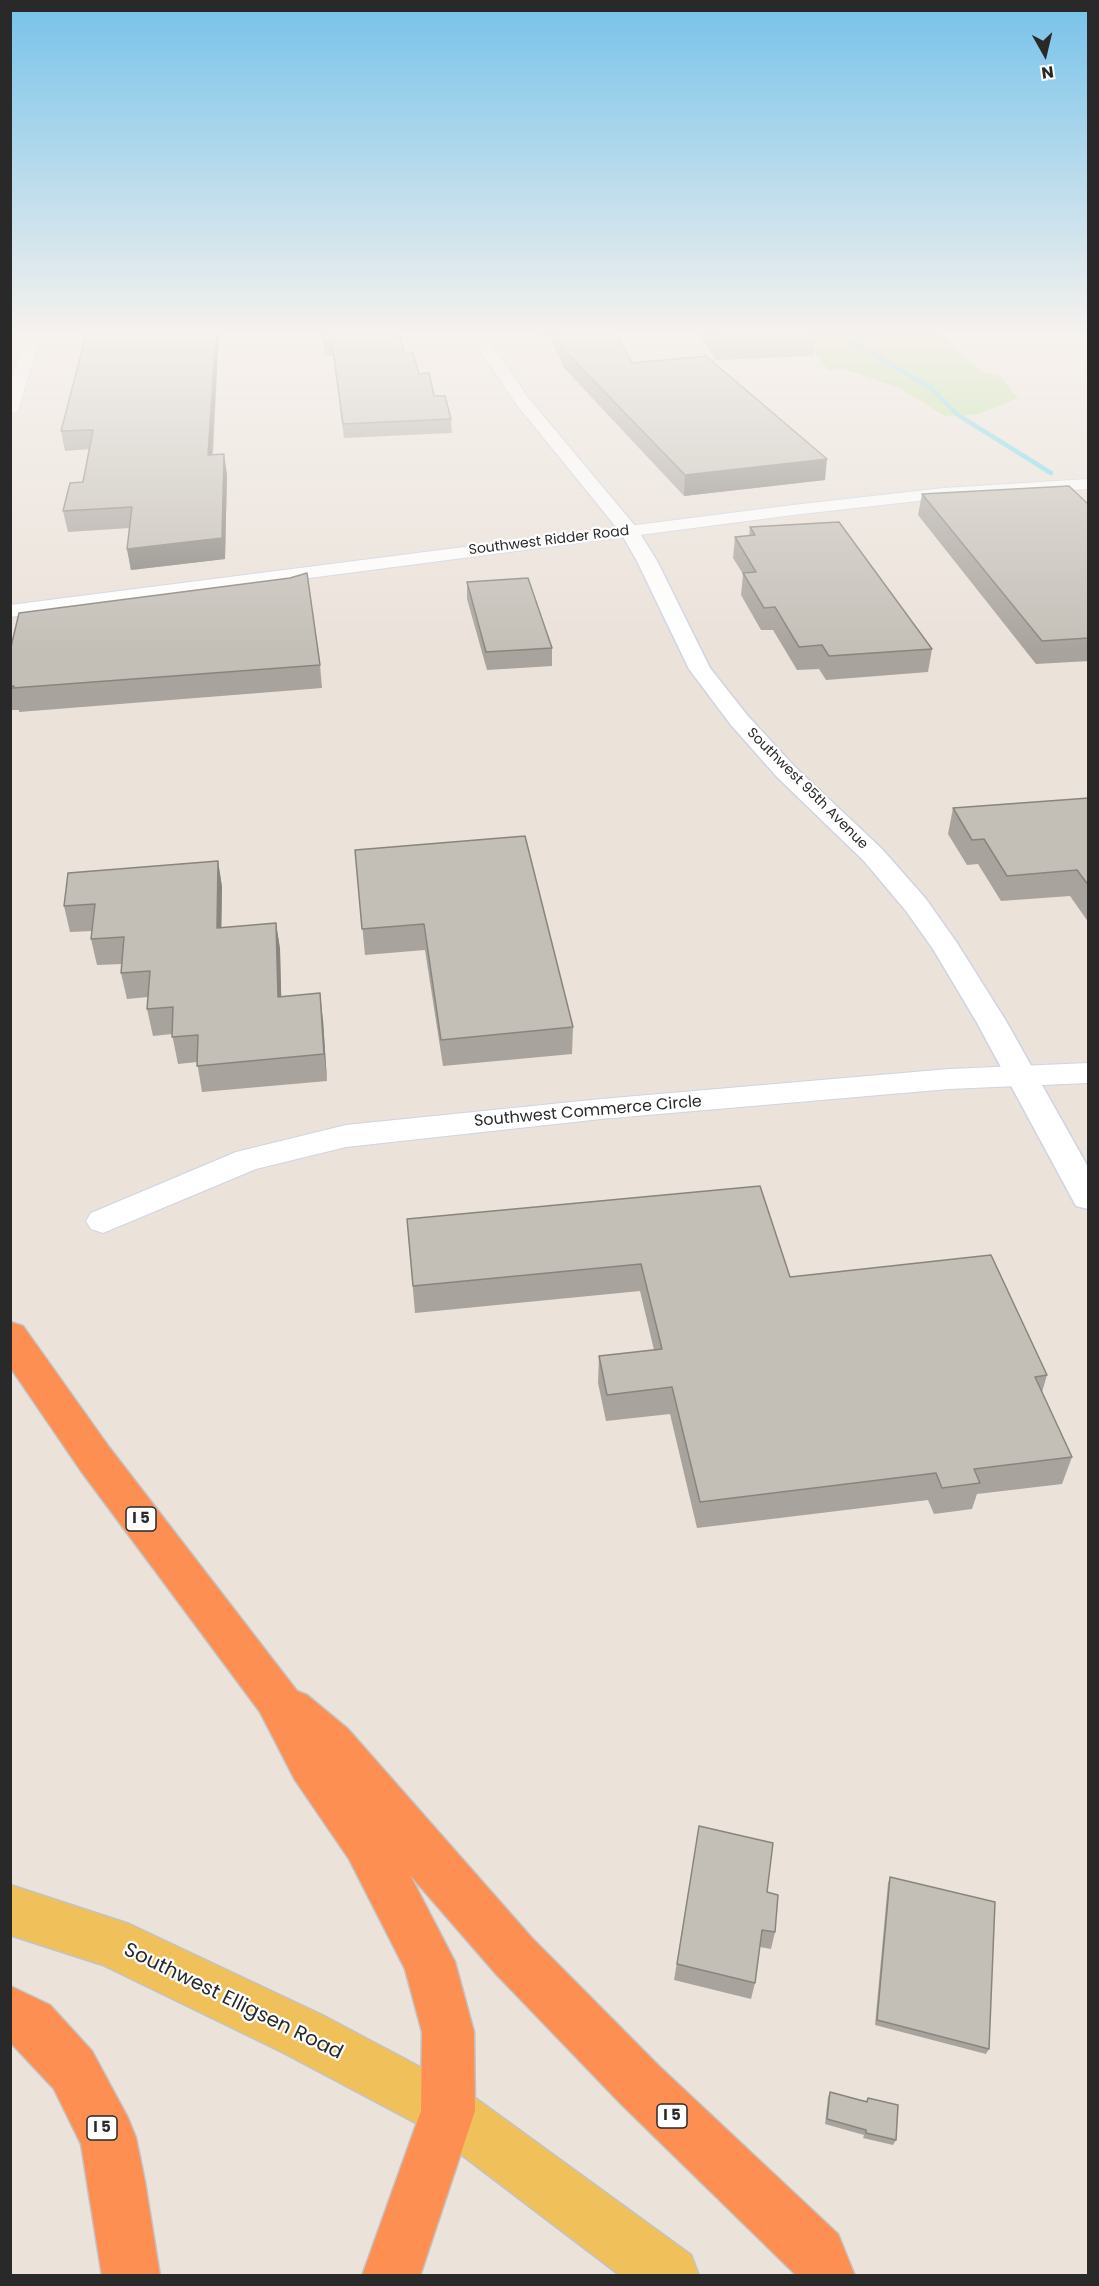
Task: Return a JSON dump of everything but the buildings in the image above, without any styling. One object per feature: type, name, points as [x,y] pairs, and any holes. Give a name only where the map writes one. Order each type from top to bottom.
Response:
[{"type":"highway","name":"I 5","points":[[10,1336],[95,1459],[276,1697],[312,1764],[366,1842],[429,1962],[448,2032],[448,2111],[391,2276]]},
{"type":"highway","name":"I 5","points":[[276,1697],[332,1745],[376,1799],[514,1956],[640,2085],[818,2254],[826,2276]]},
{"type":"highway","name":"I 5","points":[[10,2012],[31,2024],[72,2070],[108,2138],[117,2181],[130,2276]]},
{"type":"main road","name":"Southwest 95th Avenue","points":[[552,438],[629,531],[647,561],[700,669],[739,720],[786,772],[873,855],[916,905],[947,949],[1023,1076],[1089,1197]]},
{"type":"main road","name":"Southwest Elligsen Road","points":[[10,1910],[111,1942],[303,2034],[448,2111],[670,2276]]},
{"type":"street","name":"Southwest Ridder Road","points":[[10,611],[926,495],[1089,484]]},
{"type":"street","name":"Southwest Commerce Circle","points":[[103,1221],[247,1160],[346,1136],[613,1108],[949,1079],[1089,1073]]},
{"type":"waterway","points":[[994,438],[1051,473]]}]
